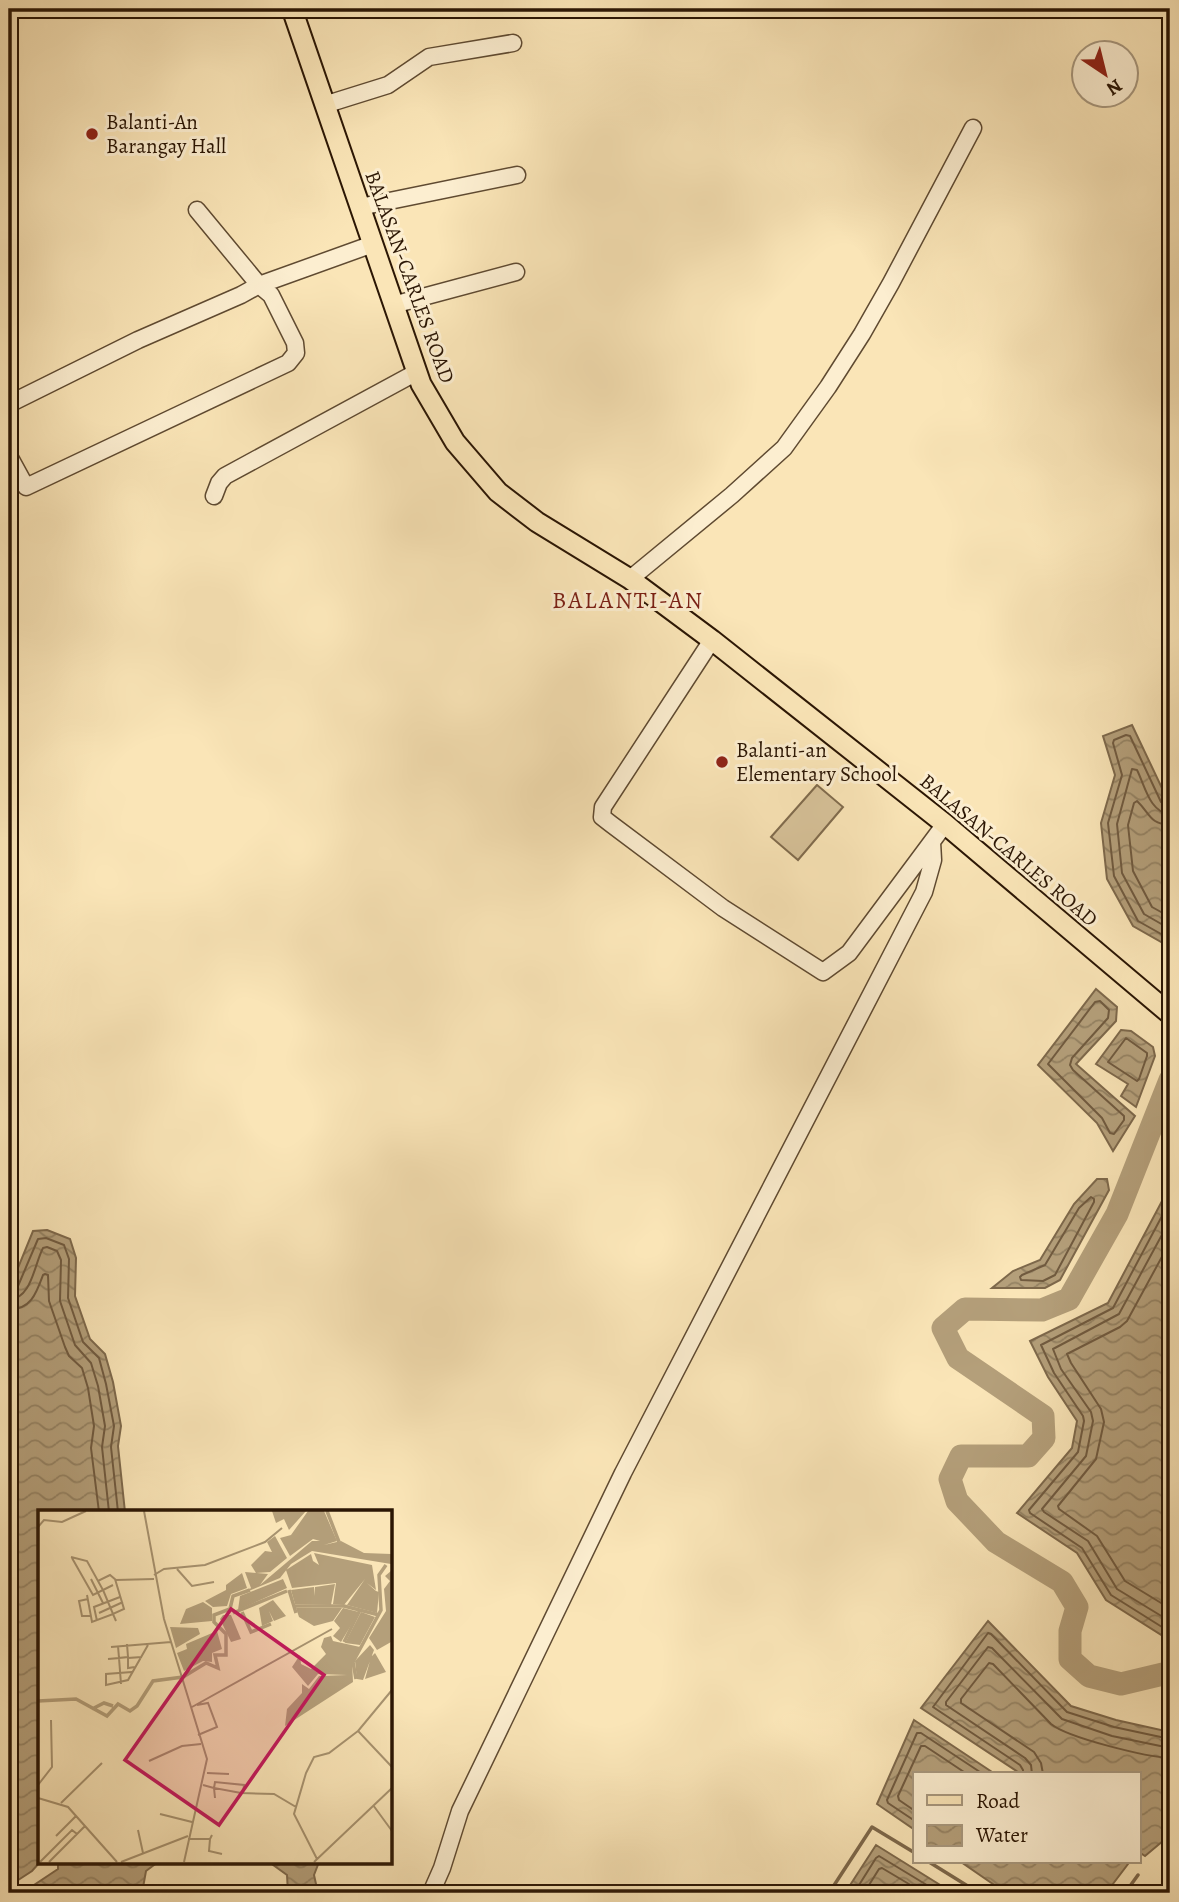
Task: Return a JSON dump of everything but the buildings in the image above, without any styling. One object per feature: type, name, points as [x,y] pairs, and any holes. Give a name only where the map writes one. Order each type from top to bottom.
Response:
[{"type":"main road","name":"BALASAN-CARLES ROAD","points":[[292,9],[421,384],[455,442],[498,492],[537,522],[629,579],[712,640],[944,824],[1170,1014]]},
{"type":"street","points":[[324,105],[388,85],[429,57],[513,43]]},
{"type":"street","points":[[629,579],[732,495],[784,448],[862,334],[973,128]]},
{"type":"street","points":[[360,207],[517,174]]},
{"type":"street","points":[[9,456],[26,487],[289,363],[296,353],[295,343],[271,295],[259,285],[197,210]]},
{"type":"street","points":[[9,404],[138,340],[259,285],[373,244]]},
{"type":"street","points":[[393,305],[516,272]]},
{"type":"street","points":[[214,496],[225,475],[417,372]]},
{"type":"street","points":[[712,640],[603,807],[602,817],[723,908],[823,972],[849,953],[944,824]]},
{"type":"street","points":[[431,1893],[460,1811],[623,1473],[924,892],[933,860],[932,842]]},
{"type":"shaded area","points":[[817,785],[843,807],[798,860],[771,837]]},
{"type":"water","points":[[1132,725],[1170,805],[1170,947],[1133,926],[1107,879],[1101,823],[1115,775],[1103,736]]},
{"type":"water","points":[[1096,989],[1117,1007],[1116,1021],[1076,1064],[1135,1116],[1113,1151],[1097,1123],[1038,1065]]},
{"type":"water","points":[[1121,1030],[1131,1031],[1153,1047],[1155,1056],[1136,1107],[1121,1096],[1128,1084],[1096,1064]]},
{"type":"water","points":[[1097,1179],[1107,1179],[1109,1190],[1060,1280],[1045,1288],[992,1288],[1013,1271],[1040,1260],[1074,1204]]},
{"type":"water","points":[[1170,1186],[1170,1632],[1163,1636],[1106,1600],[1077,1553],[1017,1513],[1072,1448],[1077,1421],[1048,1377],[1030,1341],[1108,1303]]},
{"type":"water","points":[[47,1230],[70,1239],[76,1258],[75,1296],[90,1339],[105,1354],[113,1382],[121,1426],[118,1446],[125,1510],[38,1510],[38,1864],[9,1886],[9,1332],[11,1285],[33,1231]]},
{"type":"water","points":[[988,1621],[1071,1706],[1116,1720],[1170,1732],[1170,1835],[1145,1856],[1140,1853],[1140,1772],[1018,1772],[921,1708]]},
{"type":"water","points":[[914,1720],[992,1772],[913,1772],[913,1829],[877,1804]]},
{"type":"water","points":[[876,1845],[953,1893],[845,1893]]},
{"type":"water","points":[[58,1864],[155,1864],[146,1871],[142,1893],[22,1893],[58,1869]]},
{"type":"water","points":[[272,1864],[318,1864],[314,1875],[318,1893],[288,1893],[287,1875]]},
{"type":"water","points":[[964,1864],[1128,1864],[1106,1893],[1006,1893]]},
{"type":"waterway","points":[[1170,1080],[1117,1214],[1069,1299],[1042,1310],[965,1309],[943,1328],[958,1358],[1043,1416],[1044,1438],[1028,1456],[961,1456],[950,1479],[957,1501],[996,1542],[1062,1582],[1077,1607],[1070,1631],[1070,1659],[1089,1676],[1121,1684],[1163,1674],[1170,1676]]},
{"type":"waterway","points":[[829,1893],[872,1827],[913,1852]]},
{"type":"waterway","points":[[932,1864],[979,1893]]},
{"type":"waterway","points":[[1125,1893],[1138,1875]]},
{"type":"place","name":"Balanti-An Barangay Hall","points":[[92,134]]},
{"type":"place","name":"Balanti-an Elementary School","points":[[722,762]]},
{"type":"district","name":"BALANTI-AN","points":[[628,600]]}]
